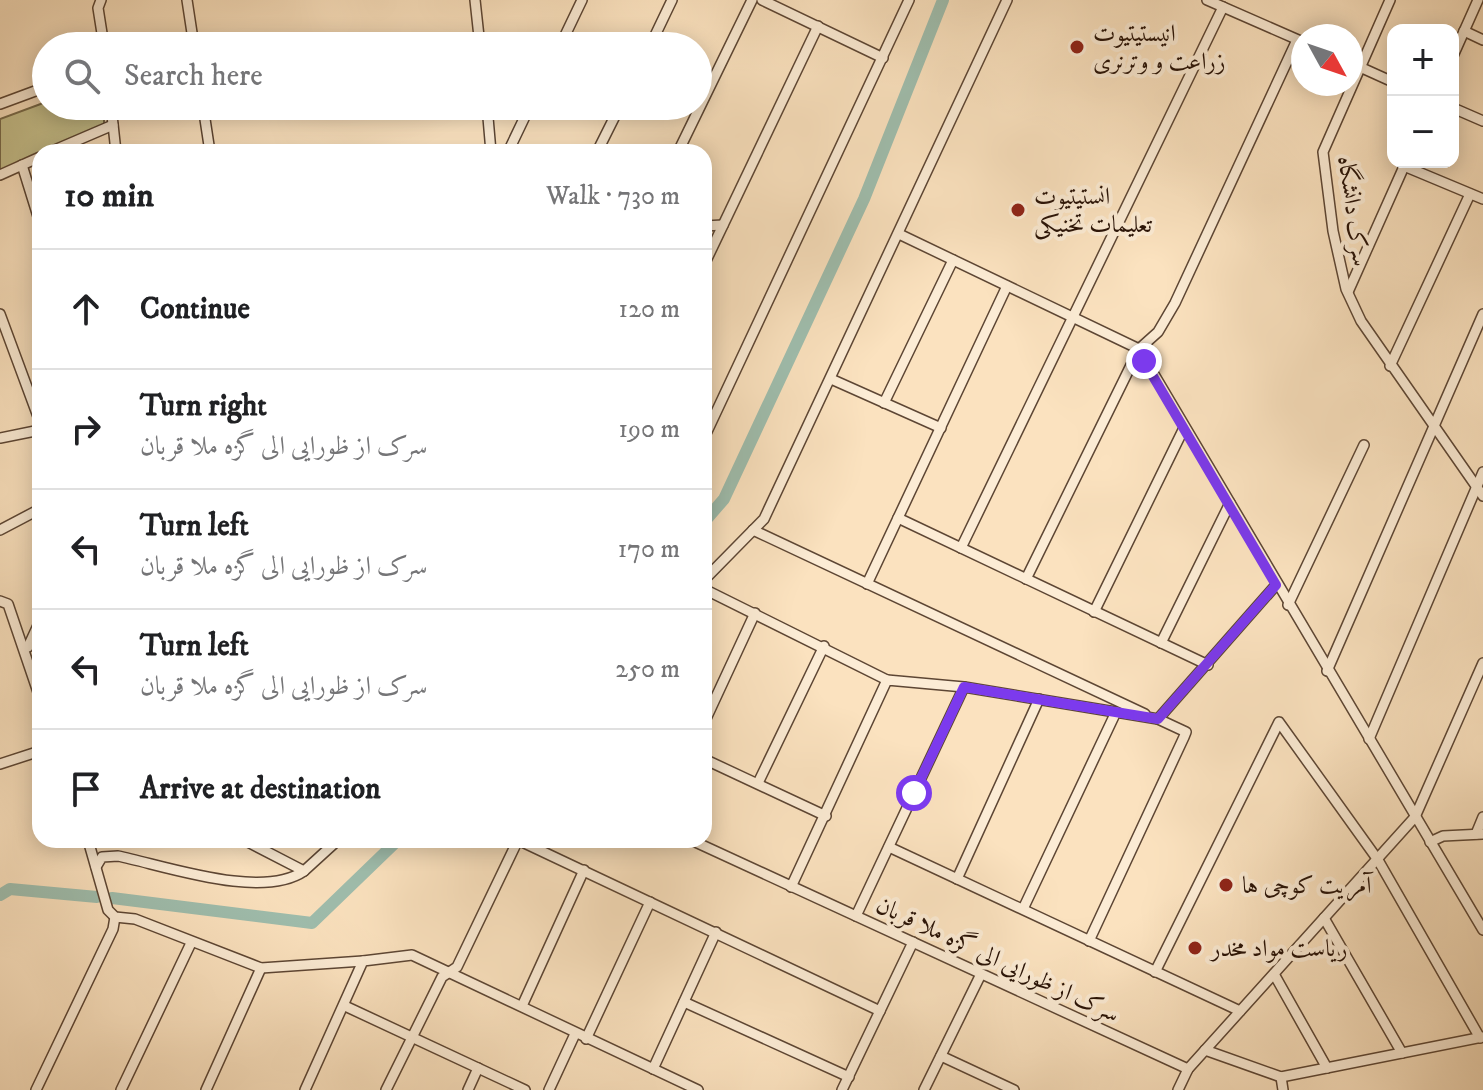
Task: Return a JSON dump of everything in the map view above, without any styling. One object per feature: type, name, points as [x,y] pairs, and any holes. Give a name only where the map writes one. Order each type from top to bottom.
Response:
[{"type":"street","points":[[101,0],[98,8],[102,32]]},
{"type":"street","points":[[187,0],[192,32]]},
{"type":"street","points":[[475,0],[478,32]]},
{"type":"street","points":[[567,32],[582,0]]},
{"type":"street","points":[[657,32],[672,0]]},
{"type":"street","points":[[712,82],[752,0]]},
{"type":"street","points":[[762,0],[883,58]]},
{"type":"street","points":[[712,421],[909,0]]},
{"type":"street","points":[[712,572],[764,519],[1007,0]]},
{"type":"street","points":[[1207,0],[1291,37]]},
{"type":"street","name":"سرک دانشگاه","points":[[1363,50],[1390,0]]},
{"type":"street","points":[[1459,42],[1478,0]]},
{"type":"street","points":[[961,548],[1223,7]]},
{"type":"street","points":[[712,248],[818,26]]},
{"type":"street","points":[[1464,31],[1483,40]]},
{"type":"street","points":[[1026,579],[1139,349],[1158,332],[1175,303],[1291,60]]},
{"type":"street","points":[[1363,69],[1387,79]]},
{"type":"street","points":[[0,104],[32,92]]},
{"type":"street","name":"سرک دانشگاه","points":[[1344,96],[1323,152],[1333,231],[1348,292],[1390,366],[1483,496]]},
{"type":"street","points":[[1459,111],[1483,121]]},
{"type":"street","points":[[112,120],[115,144]]},
{"type":"street","points":[[205,120],[209,144]]},
{"type":"street","points":[[488,120],[490,144]]},
{"type":"street","points":[[512,144],[523,120]]},
{"type":"street","points":[[601,144],[613,120]]},
{"type":"street","points":[[682,144],[694,120]]},
{"type":"street","points":[[69,144],[113,125]]},
{"type":"street","points":[[0,175],[32,161]]},
{"type":"street","points":[[22,165],[32,197]]},
{"type":"street","points":[[1348,292],[1403,168]]},
{"type":"street","points":[[1414,168],[1483,199]]},
{"type":"street","points":[[1390,366],[1470,194]]},
{"type":"street","points":[[712,226],[723,225]]},
{"type":"street","points":[[899,234],[1139,349],[1327,671],[1430,842],[1478,915],[1483,930]]},
{"type":"street","points":[[884,403],[953,260]]},
{"type":"street","points":[[867,584],[1007,286]]},
{"type":"street","points":[[0,314],[32,400]]},
{"type":"street","points":[[1327,671],[1483,314]]},
{"type":"street","points":[[831,379],[941,428]]},
{"type":"street","points":[[1094,612],[1184,428]]},
{"type":"street","points":[[0,438],[32,432]]},
{"type":"street","points":[[1288,605],[1364,445]]},
{"type":"street","points":[[1369,739],[1483,472]]},
{"type":"street","points":[[1161,643],[1230,503]]},
{"type":"street","points":[[0,530],[32,513]]},
{"type":"street","points":[[898,518],[1208,665]]},
{"type":"street","points":[[753,530],[1186,732],[1089,941]]},
{"type":"street","points":[[1155,718],[1208,665],[1276,585]]},
{"type":"street","points":[[712,593],[887,680],[964,687],[1155,718]]},
{"type":"street","points":[[0,601],[8,604],[32,672]]},
{"type":"street","points":[[712,706],[755,613]]},
{"type":"street","points":[[24,645],[32,633]]},
{"type":"street","points":[[24,645],[32,649]]},
{"type":"street","points":[[758,783],[824,646]]},
{"type":"street","points":[[1178,1090],[1188,1069],[1415,817],[1483,663]]},
{"type":"street","points":[[791,887],[887,680]]},
{"type":"street","points":[[856,916],[964,687]]},
{"type":"street","points":[[957,879],[1039,699]]},
{"type":"street","points":[[1023,909],[1116,712]]},
{"type":"street","points":[[1155,972],[1275,724],[1282,724],[1378,860],[1481,1038],[1281,1077],[1205,1050]]},
{"type":"street","points":[[0,764],[32,754]]},
{"type":"street","points":[[712,763],[826,816]]},
{"type":"street","points":[[1430,842],[1443,836],[1479,834],[1483,817]]},
{"type":"street","points":[[889,847],[1240,1011]]},
{"type":"street","points":[[90,848],[108,910],[115,917],[135,919],[261,968],[412,955],[698,1090]]},
{"type":"street","points":[[259,848],[304,871]]},
{"type":"street","points":[[96,867],[102,857],[118,856],[254,884],[284,881],[304,871],[329,848]]},
{"type":"street","points":[[386,1090],[442,977],[457,967],[514,848]]},
{"type":"street","points":[[536,848],[880,1011]]},
{"type":"street","name":"سرک از ظورایی الی گزه ملا قربان","points":[[708,848],[1188,1069]]},
{"type":"street","points":[[522,1006],[584,870]]},
{"type":"street","points":[[586,1039],[650,902]]},
{"type":"street","points":[[36,1090],[113,929],[115,917]]},
{"type":"street","points":[[1324,918],[1402,1053]]},
{"type":"street","points":[[653,1069],[716,932]]},
{"type":"street","points":[[842,1090],[913,942]]},
{"type":"street","points":[[121,1090],[191,943]]},
{"type":"street","points":[[305,1090],[363,961]]},
{"type":"street","points":[[206,1090],[261,968]]},
{"type":"street","points":[[924,1090],[981,974]]},
{"type":"street","points":[[1274,974],[1327,1068]]},
{"type":"street","points":[[684,1002],[849,1077]]},
{"type":"street","points":[[345,1006],[525,1090]]},
{"type":"street","points":[[549,1090],[575,1034]]},
{"type":"street","points":[[941,1056],[1008,1089]]},
{"type":"street","points":[[468,1090],[478,1068]]},
{"type":"street","points":[[1281,1077],[1283,1090]]},
{"type":"shaded area","points":[[32,107],[32,120],[104,120],[104,127],[67,144],[32,144],[32,160],[0,174],[0,119]]},
{"type":"waterway","points":[[712,513],[724,499],[864,199],[943,0]]},
{"type":"waterway","points":[[112,898],[312,923],[390,848]]},
{"type":"waterway","points":[[0,895],[10,889],[97,897]]},
{"type":"place","name":"انیستیتیوت زراعت و وترنری","points":[[1077,47]]},
{"type":"place","name":"انستیتیوت تعلیمات تخنیکی","points":[[1018,210]]},
{"type":"place","name":"آمریت کوچی ها","points":[[1226,885]]},
{"type":"place","name":"ریاست مواد مخدر","points":[[1195,948]]},
{"type":"route","points":[[914,793],[964,687],[1158,719],[1276,585],[1144,361]]}]
